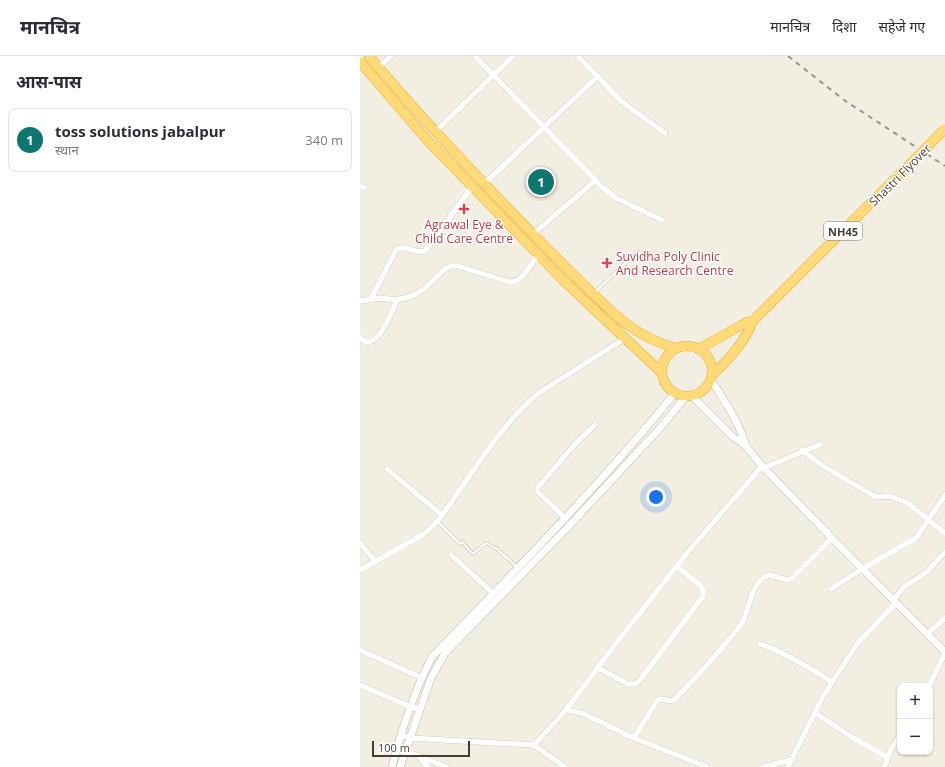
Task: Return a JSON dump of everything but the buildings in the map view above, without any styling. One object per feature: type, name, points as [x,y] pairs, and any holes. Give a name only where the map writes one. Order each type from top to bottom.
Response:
[{"type":"highway","points":[[369,56],[435,132],[484,184],[606,307],[635,331],[651,340],[676,348]]},
{"type":"highway","points":[[360,62],[429,142],[538,255],[624,339],[662,373]]},
{"type":"highway","name":"Shastri Flyover","points":[[752,322],[945,129]]},
{"type":"highway","name":"NH45","points":[[689,396],[704,390],[711,378],[735,351],[749,331],[752,322],[747,322],[699,349]]},
{"type":"highway","points":[[689,396],[674,393],[666,385],[662,373],[663,361],[666,356],[676,348],[688,345],[699,349],[704,352],[711,362],[711,378]]},
{"type":"street","points":[[379,67],[391,56]]},
{"type":"street","points":[[475,56],[543,127],[616,198],[662,220]]},
{"type":"street","points":[[435,132],[513,56]]},
{"type":"street","points":[[578,56],[622,102],[665,133]]},
{"type":"street","points":[[484,184],[598,76]]},
{"type":"street","points":[[533,234],[596,180]]},
{"type":"street","points":[[371,299],[396,250],[405,247],[415,252],[425,251],[472,187]]},
{"type":"street","points":[[360,301],[379,298],[397,300],[419,292],[445,269],[452,266],[458,266],[509,282],[514,282],[519,279],[538,255]]},
{"type":"street","points":[[360,338],[365,342],[373,341],[382,332],[397,300]]},
{"type":"street","points":[[360,570],[424,534],[438,522],[488,450],[527,402],[540,392],[624,339]]},
{"type":"street","points":[[711,378],[733,413],[740,427],[746,446]]},
{"type":"street","points":[[392,767],[411,707],[431,658],[565,518],[651,422],[674,393]]},
{"type":"street","points":[[400,767],[431,678],[445,653],[568,527],[689,396],[732,436],[746,446],[763,467],[945,652],[930,683]]},
{"type":"street","points":[[565,518],[537,490],[576,443],[594,425]]},
{"type":"street","points":[[534,745],[566,710],[687,553],[763,467],[802,450],[821,444]]},
{"type":"street","points":[[802,450],[849,482],[876,496],[889,496],[906,502],[945,533]]},
{"type":"street","points":[[387,469],[442,515]]},
{"type":"street","points":[[831,590],[862,569],[916,538],[945,495]]},
{"type":"street","points":[[634,738],[657,701],[672,701],[676,698],[714,659],[736,632],[760,581],[769,575],[788,580],[791,579],[832,538]]},
{"type":"street","points":[[360,543],[376,562]]},
{"type":"street","points":[[788,767],[832,682],[857,644],[905,586],[927,572],[945,552]]},
{"type":"street","points":[[451,555],[493,593]]},
{"type":"street","points":[[598,668],[628,684],[635,684],[641,679],[703,596],[703,589],[700,585],[678,566]]},
{"type":"street","points":[[927,634],[945,618]]},
{"type":"street","points":[[760,644],[789,656],[832,682]]},
{"type":"street","points":[[360,650],[422,678]]},
{"type":"street","points":[[360,685],[411,707],[420,709]]},
{"type":"street","points":[[566,710],[581,713],[634,738],[707,767]]},
{"type":"street","points":[[815,713],[850,736],[887,757]]},
{"type":"street","points":[[401,735],[410,738],[534,745],[565,767]]},
{"type":"street","points":[[884,767],[887,757],[897,741]]},
{"type":"street","points":[[397,748],[447,767]]},
{"type":"street","points":[[418,756],[428,767]]},
{"type":"street","points":[[763,767],[791,760]]},
{"type":"lane","points":[[594,294],[638,251]]},
{"type":"lane","points":[[438,522],[460,544],[462,542],[473,554],[486,543],[497,549],[517,568]]},
{"type":"railway","points":[[788,56],[844,100],[945,166]]},
{"type":"place","name":"toss solutions jabalpur","points":[[541,182]]},
{"type":"place","name":"Agrawal Eye & Child Care Centre","points":[[464,209]]},
{"type":"place","name":"Suvidha Poly Clinic And Research Centre","points":[[607,263]]}]
